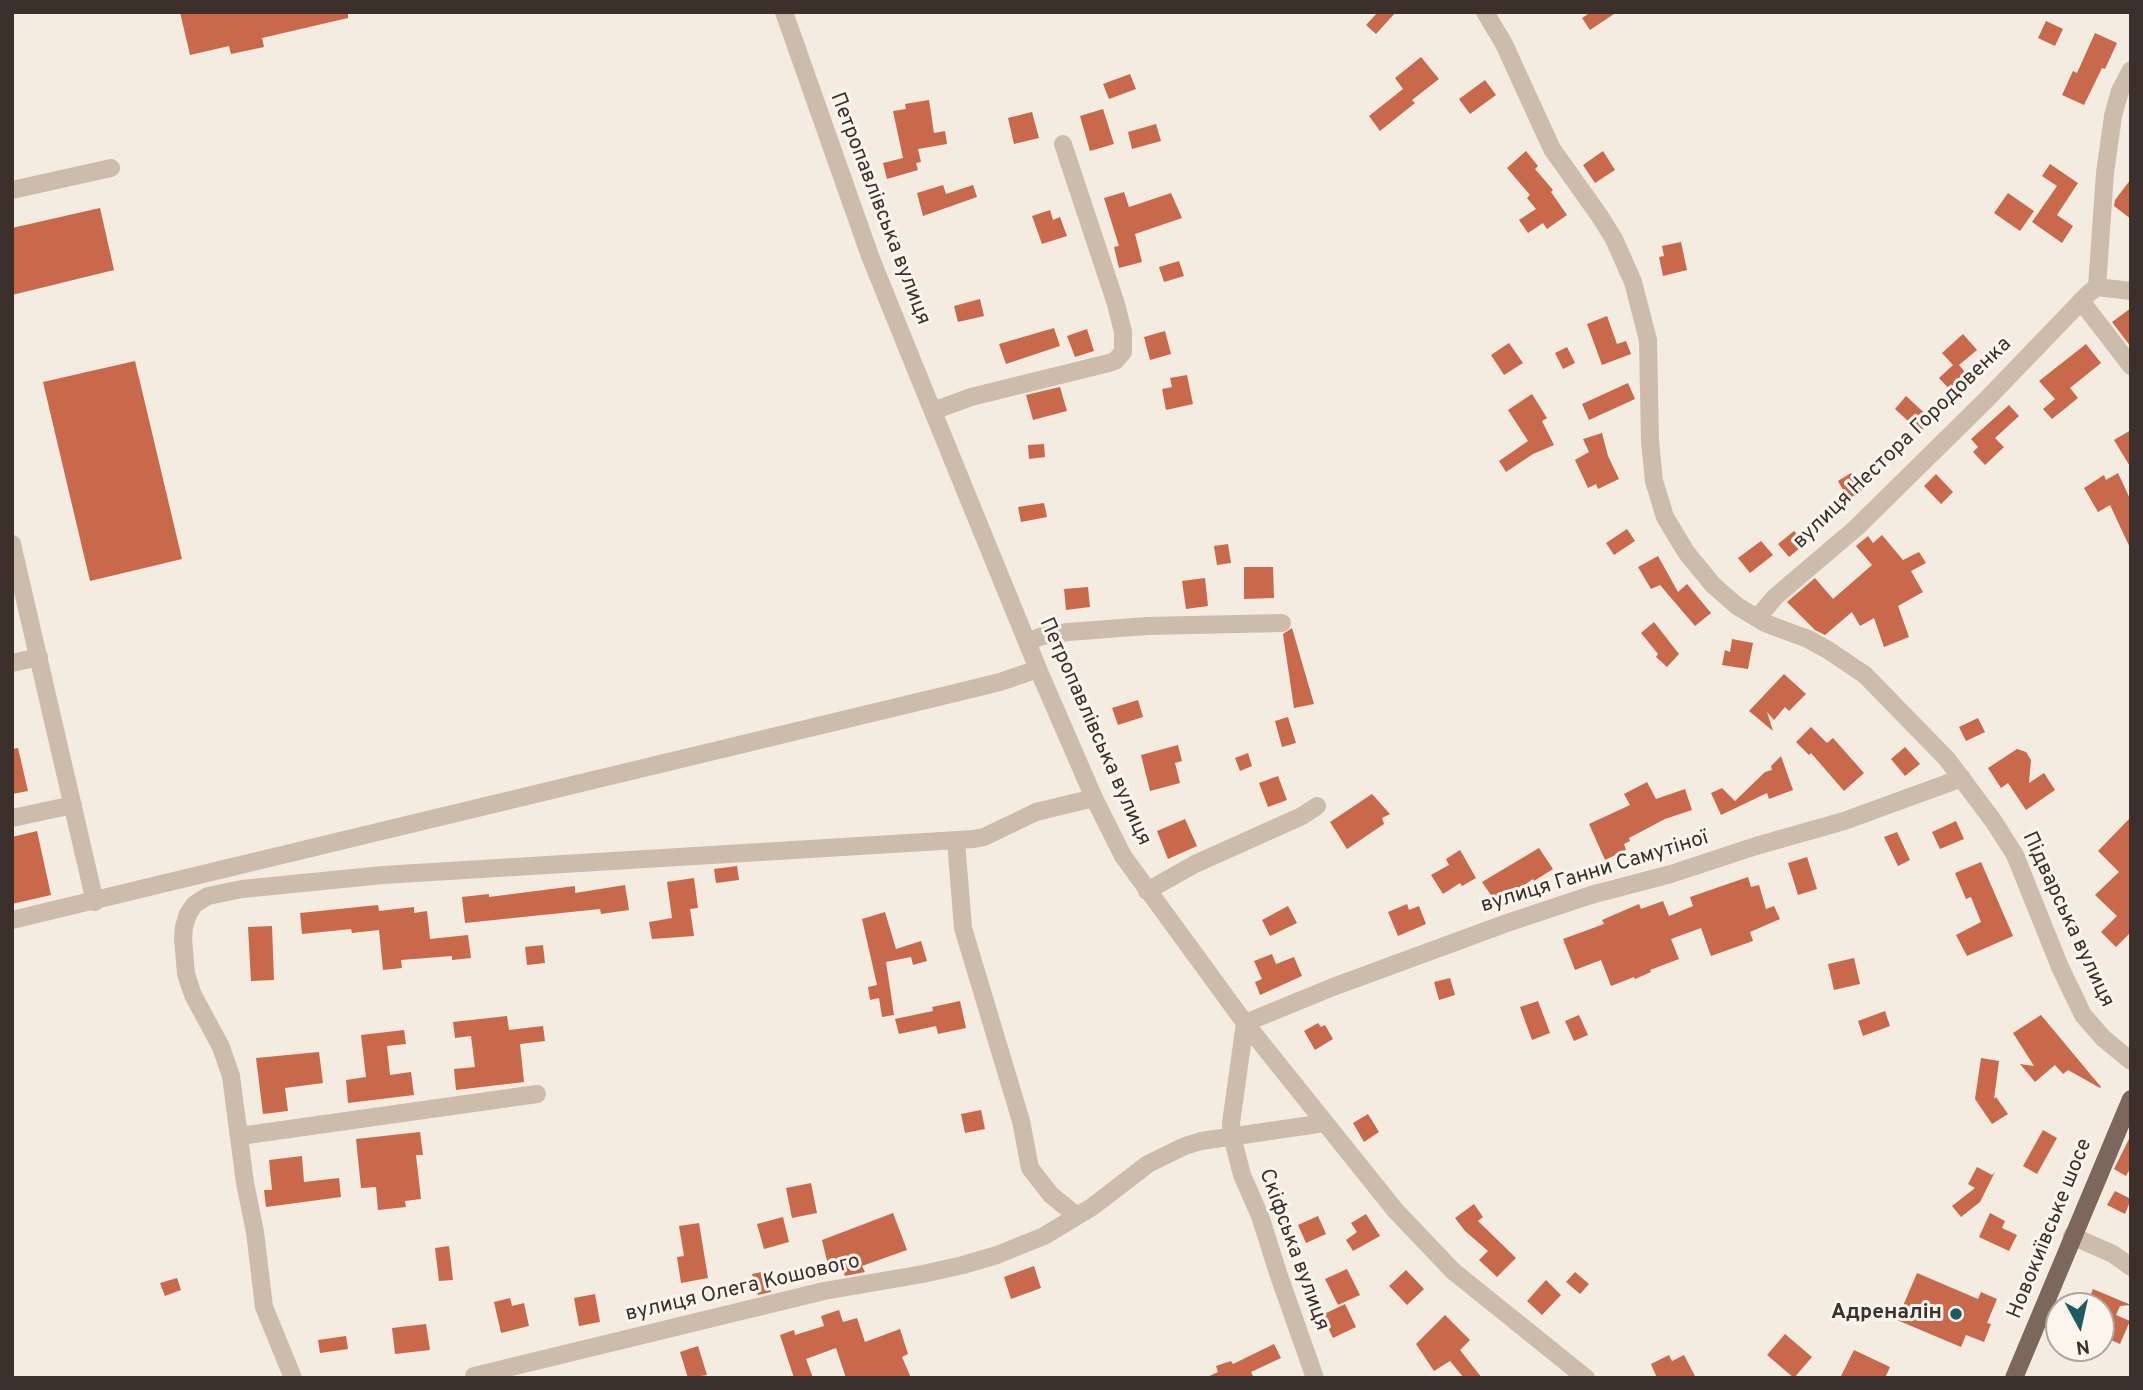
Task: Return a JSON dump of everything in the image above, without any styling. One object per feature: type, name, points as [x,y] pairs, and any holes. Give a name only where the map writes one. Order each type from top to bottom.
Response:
[{"type":"main road","name":"Новокиївське шосе","points":[[2014,1378],[2131,1098]]},
{"type":"street","name":"Петропавлівська вулиця","points":[[785,12],[870,256],[1038,669],[1094,798],[1123,856],[1245,1023],[1395,1210],[1442,1261],[1586,1378]]},
{"type":"street","name":"Підварська вулиця","points":[[1485,12],[1504,44],[1552,149],[1600,215],[1633,282],[1648,340],[1654,481],[1665,517],[1686,552],[1713,585],[1737,606],[1757,618],[1808,639],[1865,675],[1962,778],[2015,855],[2083,1015],[2103,1038],[2131,1061]]},
{"type":"street","points":[[2131,70],[2116,103],[2109,142],[2097,287],[2131,290]]},
{"type":"street","points":[[933,411],[971,397],[1109,363],[1115,361],[1123,352],[1123,332],[1116,304],[1063,144]]},
{"type":"street","points":[[12,190],[111,168]]},
{"type":"street","name":"вулиця Нестора Городовенка","points":[[1757,618],[1776,596],[1856,528],[2097,287]]},
{"type":"street","points":[[2081,301],[2131,366]]},
{"type":"street","points":[[12,544],[95,902]]},
{"type":"street","points":[[1027,642],[1042,636],[1068,632],[1147,626],[1282,623]]},
{"type":"street","points":[[12,663],[39,657]]},
{"type":"street","points":[[12,920],[1000,682],[1038,669]]},
{"type":"street","name":"вулиця Ганни Самутіної","points":[[1245,1023],[1333,987],[1591,895],[1671,874],[1844,821],[1962,778]]},
{"type":"street","points":[[293,1378],[264,1307],[256,1232],[245,1183],[233,1086],[226,1059],[193,995],[186,974],[184,927],[194,905],[208,896],[242,889],[383,875],[956,841],[984,837],[1036,812],[1094,798]]},
{"type":"street","points":[[12,818],[73,805]]},
{"type":"street","points":[[1147,891],[1195,864],[1302,816],[1317,806]]},
{"type":"street","points":[[956,841],[963,928],[1021,1121],[1030,1168],[1051,1195],[1077,1216]]},
{"type":"street","name":"Скіфська вулиця","points":[[1245,1023],[1231,1123],[1232,1136],[1242,1175],[1260,1216],[1315,1378]]},
{"type":"street","points":[[240,1136],[537,1094]]},
{"type":"street","name":"вулиця Олега Кошового","points":[[474,1376],[824,1291],[963,1265],[1021,1246],[1077,1216],[1166,1154],[1200,1141],[1325,1123]]},
{"type":"street","points":[[2072,1236],[2113,1254],[2131,1267]]},
{"type":"building","points":[[180,12],[348,12],[348,18],[262,38],[264,47],[231,54],[229,46],[190,55]]},
{"type":"building","points":[[1378,12],[1396,12],[1376,34],[1366,25]]},
{"type":"building","points":[[1591,12],[1617,12],[1590,30],[1582,18]]},
{"type":"building","points":[[2046,21],[2063,29],[2055,46],[2038,38]]},
{"type":"building","points":[[2095,33],[2117,43],[2084,105],[2062,95],[2073,71],[2077,73]]},
{"type":"building","points":[[1421,57],[1439,79],[1412,100],[1415,103],[1380,131],[1369,116],[1403,89],[1395,78]]},
{"type":"building","points":[[1130,74],[1136,89],[1109,99],[1103,84]]},
{"type":"building","points":[[1485,80],[1496,95],[1470,114],[1459,99]]},
{"type":"building","points":[[929,100],[934,133],[945,131],[947,144],[918,149],[921,162],[916,163],[918,170],[887,179],[883,163],[903,158],[893,111],[906,109],[905,104]]},
{"type":"building","points":[[1103,109],[1114,144],[1090,151],[1080,116]]},
{"type":"building","points":[[1032,112],[1039,138],[1014,144],[1008,118]]},
{"type":"building","points":[[1156,124],[1161,141],[1132,149],[1128,132]]},
{"type":"building","points":[[1526,151],[1538,166],[1535,169],[1553,190],[1551,192],[1567,215],[1547,229],[1543,223],[1528,233],[1519,220],[1536,209],[1527,198],[1530,195],[1507,168]]},
{"type":"building","points":[[1603,151],[1615,170],[1595,183],[1583,165]]},
{"type":"building","points":[[2050,164],[2078,183],[2057,215],[2073,226],[2062,243],[2032,222],[2057,186],[2042,176]]},
{"type":"building","points":[[2131,179],[2131,219],[2114,206],[2115,200]]},
{"type":"building","points":[[943,185],[946,194],[973,185],[977,197],[923,216],[917,193]]},
{"type":"building","points":[[1124,192],[1129,207],[1171,193],[1182,218],[1135,234],[1142,262],[1119,268],[1114,247],[1119,246],[1104,198]]},
{"type":"building","points":[[2008,193],[2034,211],[2020,231],[1994,213]]},
{"type":"building","points":[[100,208],[114,270],[12,295],[12,228]]},
{"type":"building","points":[[1050,210],[1053,220],[1060,217],[1067,236],[1042,244],[1032,216]]},
{"type":"building","points":[[1681,242],[1687,270],[1663,276],[1659,257],[1664,256],[1662,246]]},
{"type":"building","points":[[1179,261],[1184,276],[1164,282],[1159,267]]},
{"type":"building","points":[[980,299],[984,316],[958,322],[954,306]]},
{"type":"building","points":[[2131,308],[2131,347],[2112,322]]},
{"type":"building","points":[[1607,316],[1617,344],[1626,341],[1631,354],[1602,365],[1587,324]]},
{"type":"building","points":[[1054,328],[1060,346],[1006,364],[999,344]]},
{"type":"building","points":[[1087,329],[1094,351],[1075,357],[1067,336]]},
{"type":"building","points":[[1165,331],[1171,354],[1150,360],[1144,337]]},
{"type":"building","points":[[1963,334],[1977,350],[1959,365],[1971,379],[1954,394],[1939,378],[1953,365],[1942,353]]},
{"type":"building","points":[[1509,343],[1523,363],[1504,375],[1491,355]]},
{"type":"building","points":[[2086,344],[2101,363],[2070,388],[2078,398],[2052,419],[2043,409],[2055,399],[2039,381]]},
{"type":"building","points":[[1567,347],[1575,363],[1563,369],[1555,353]]},
{"type":"building","points":[[135,361],[182,559],[90,581],[43,382]]},
{"type":"building","points":[[1187,375],[1193,404],[1166,410],[1162,389],[1172,387],[1170,378]]},
{"type":"building","points":[[1628,383],[1635,399],[1589,420],[1582,404]]},
{"type":"building","points":[[1060,387],[1067,411],[1033,420],[1026,395]]},
{"type":"building","points":[[1532,394],[1547,418],[1542,421],[1554,445],[1533,454],[1506,472],[1499,461],[1528,441],[1508,410]]},
{"type":"building","points":[[1906,396],[1931,419],[1920,432],[1895,409]]},
{"type":"building","points":[[2009,405],[2019,416],[1995,438],[2004,447],[1985,465],[1973,452],[1978,447],[1971,439]]},
{"type":"building","points":[[2131,430],[2131,468],[2114,440]]},
{"type":"building","points":[[1602,433],[1608,456],[1619,479],[1598,489],[1596,484],[1588,488],[1575,460],[1589,452],[1583,439]]},
{"type":"building","points":[[1044,444],[1045,457],[1029,459],[1028,445]]},
{"type":"building","points":[[1851,473],[1862,491],[1848,499],[1838,481]]},
{"type":"building","points":[[2118,473],[2131,501],[2131,550],[2110,505],[2098,512],[2084,488],[2104,475],[2106,480]]},
{"type":"building","points":[[1936,474],[1953,492],[1941,504],[1924,486]]},
{"type":"building","points":[[1044,503],[1047,517],[1021,522],[1018,507]]},
{"type":"building","points":[[1627,529],[1635,541],[1614,555],[1606,543]]},
{"type":"building","points":[[1794,531],[1805,544],[1789,557],[1778,544]]},
{"type":"building","points":[[1882,535],[1903,560],[1919,552],[1926,563],[1911,571],[1923,592],[1898,606],[1909,637],[1884,647],[1874,618],[1860,626],[1852,612],[1825,635],[1815,630],[1787,602],[1815,578],[1833,599],[1872,565],[1856,546],[1868,536],[1873,543]]},
{"type":"building","points":[[1761,541],[1773,555],[1750,573],[1738,558]]},
{"type":"building","points":[[1228,544],[1231,563],[1217,565],[1214,546]]},
{"type":"building","points":[[1658,556],[1678,592],[1687,584],[1711,613],[1695,626],[1660,585],[1651,589],[1638,567]]},
{"type":"building","points":[[1244,567],[1273,567],[1274,598],[1244,599]]},
{"type":"building","points":[[1205,578],[1208,606],[1186,609],[1182,581]]},
{"type":"building","points":[[1088,587],[1090,607],[1066,610],[1064,589]]},
{"type":"building","points":[[1654,622],[1679,654],[1667,667],[1656,657],[1658,654],[1641,633]]},
{"type":"building","points":[[1292,628],[1314,704],[1294,708],[1283,634]]},
{"type":"building","points":[[1732,639],[1753,643],[1748,669],[1722,665],[1725,650],[1730,652]]},
{"type":"building","points":[[1784,674],[1806,694],[1789,711],[1785,707],[1774,720],[1767,712],[1773,731],[1749,711]]},
{"type":"building","points":[[1138,700],[1143,717],[1118,725],[1112,708]]},
{"type":"building","points":[[1288,717],[1296,743],[1282,747],[1275,721]]},
{"type":"building","points":[[1978,718],[1985,732],[1966,741],[1959,727]]},
{"type":"building","points":[[1811,727],[1827,743],[1833,738],[1864,773],[1844,791],[1811,753],[1809,755],[1796,742]]},
{"type":"building","points":[[1178,745],[1182,761],[1175,763],[1180,783],[1150,791],[1141,755]]},
{"type":"building","points":[[1905,747],[1920,764],[1905,776],[1891,759]]},
{"type":"building","points":[[18,748],[28,791],[12,794],[12,749]]},
{"type":"building","points":[[2017,749],[2026,752],[2031,760],[2029,783],[2044,773],[2055,790],[2026,810],[2008,783],[2001,788],[1988,768]]},
{"type":"building","points":[[1248,753],[1252,766],[1240,771],[1235,758]]},
{"type":"building","points":[[1781,756],[1793,790],[1769,799],[1767,793],[1721,815],[1711,793],[1722,788],[1735,801],[1765,772],[1772,770],[1771,766]]},
{"type":"building","points":[[1278,776],[1287,800],[1268,807],[1259,783]]},
{"type":"building","points":[[1647,782],[1656,799],[1685,789],[1692,810],[1665,819],[1629,838],[1630,841],[1624,844],[1626,850],[1605,860],[1589,824],[1630,805],[1624,794]]},
{"type":"building","points":[[1372,794],[1390,814],[1382,818],[1384,824],[1347,849],[1330,822]]},
{"type":"building","points":[[2131,817],[2131,932],[2116,947],[2101,932],[2117,916],[2095,895],[2119,872],[2098,851]]},
{"type":"building","points":[[1185,819],[1197,846],[1168,859],[1157,831]]},
{"type":"building","points":[[1956,821],[1964,839],[1940,849],[1932,832]]},
{"type":"building","points":[[37,831],[51,895],[12,904],[12,837]]},
{"type":"building","points":[[1897,832],[1910,860],[1898,866],[1884,837]]},
{"type":"building","points":[[1539,848],[1553,869],[1534,881],[1533,879],[1497,904],[1482,882]]},
{"type":"building","points":[[1460,850],[1476,878],[1462,886],[1460,883],[1443,894],[1431,875],[1449,865],[1446,859]]},
{"type":"building","points":[[1807,857],[1817,889],[1798,895],[1788,863]]},
{"type":"building","points":[[1981,862],[2013,936],[1967,956],[1956,935],[1981,922],[1971,897],[1966,899],[1955,873]]},
{"type":"building","points":[[737,866],[739,880],[716,883],[714,869]]},
{"type":"building","points":[[1748,877],[1751,887],[1759,885],[1766,909],[1774,906],[1780,919],[1750,932],[1753,941],[1711,956],[1701,928],[1671,939],[1679,959],[1635,979],[1634,977],[1611,986],[1601,960],[1575,970],[1563,939],[1604,924],[1602,920],[1639,904],[1641,909],[1663,901],[1669,916],[1693,906],[1690,897]]},
{"type":"building","points":[[694,878],[698,908],[690,909],[694,936],[652,939],[649,922],[672,918],[667,882]]},
{"type":"building","points":[[625,885],[629,910],[601,914],[600,909],[465,923],[462,897],[489,894],[489,897],[575,886],[575,893]]},
{"type":"building","points":[[1407,904],[1409,910],[1419,906],[1426,924],[1398,936],[1388,912]]},
{"type":"building","points":[[378,905],[379,911],[414,907],[414,913],[427,911],[430,939],[468,935],[471,958],[452,960],[452,956],[401,960],[402,968],[383,970],[379,930],[352,933],[351,929],[302,934],[300,913]]},
{"type":"building","points":[[1288,906],[1297,923],[1270,936],[1262,920]]},
{"type":"building","points":[[885,912],[896,949],[921,941],[927,961],[913,965],[911,957],[886,962],[894,1015],[882,1017],[879,998],[870,1000],[868,987],[877,985],[862,919]]},
{"type":"building","points":[[272,926],[274,980],[251,981],[248,927]]},
{"type":"building","points":[[543,945],[545,963],[527,965],[525,947]]},
{"type":"building","points":[[1272,954],[1276,964],[1294,957],[1302,976],[1260,995],[1255,982],[1262,979],[1254,961]]},
{"type":"building","points":[[1854,958],[1860,984],[1834,990],[1828,964]]},
{"type":"building","points":[[1450,978],[1455,995],[1439,1000],[1434,982]]},
{"type":"building","points":[[960,1001],[966,1028],[938,1034],[936,1026],[899,1034],[895,1019],[933,1011],[932,1007]]},
{"type":"building","points":[[1538,1001],[1550,1033],[1532,1040],[1520,1007]]},
{"type":"building","points":[[1885,1011],[1890,1026],[1863,1036],[1858,1021]]},
{"type":"building","points":[[1579,1015],[1588,1035],[1574,1041],[1565,1021]]},
{"type":"building","points":[[2041,1015],[2100,1088],[2068,1070],[2063,1074],[2055,1065],[2035,1082],[2020,1064],[2034,1066],[2013,1033]]},
{"type":"building","points":[[507,1016],[509,1030],[543,1026],[545,1041],[520,1044],[524,1082],[456,1090],[454,1069],[475,1067],[471,1036],[455,1038],[453,1022]]},
{"type":"building","points":[[1318,1023],[1321,1027],[1325,1025],[1333,1039],[1315,1050],[1304,1031]]},
{"type":"building","points":[[404,1030],[406,1044],[387,1046],[390,1075],[411,1072],[414,1095],[348,1103],[346,1080],[366,1077],[361,1035]]},
{"type":"building","points":[[319,1052],[323,1083],[285,1088],[288,1111],[263,1114],[256,1058]]},
{"type":"building","points":[[1981,1058],[1999,1061],[1994,1099],[1996,1097],[2008,1114],[1992,1124],[1975,1099]]},
{"type":"building","points":[[981,1110],[985,1129],[965,1133],[961,1114]]},
{"type":"building","points":[[1368,1114],[1379,1132],[1364,1142],[1353,1123]]},
{"type":"building","points":[[2043,1130],[2057,1138],[2037,1174],[2023,1166]]},
{"type":"building","points":[[420,1132],[423,1155],[416,1155],[421,1199],[405,1201],[406,1207],[378,1210],[376,1187],[361,1188],[356,1139]]},
{"type":"building","points":[[2131,1135],[2131,1167],[2126,1176],[2114,1169]]},
{"type":"building","points":[[302,1156],[304,1182],[339,1178],[341,1197],[266,1207],[264,1190],[272,1190],[269,1160]]},
{"type":"building","points":[[1977,1167],[1992,1175],[1995,1172],[1980,1202],[1961,1217],[1952,1206],[1975,1188],[1968,1184]]},
{"type":"building","points":[[811,1183],[817,1213],[792,1218],[786,1188]]},
{"type":"building","points":[[2115,1191],[2131,1199],[2125,1214],[2107,1205]]},
{"type":"building","points":[[1474,1204],[1483,1217],[1478,1221],[1516,1258],[1497,1277],[1479,1260],[1488,1251],[1465,1231],[1455,1218]]},
{"type":"building","points":[[893,1213],[907,1250],[862,1266],[865,1272],[845,1276],[840,1262],[828,1265],[822,1240]]},
{"type":"building","points":[[1990,1213],[2005,1221],[2002,1228],[2017,1235],[2009,1251],[1979,1237]]},
{"type":"building","points":[[1366,1214],[1380,1236],[1353,1251],[1346,1240],[1357,1232],[1351,1223]]},
{"type":"building","points":[[1318,1216],[1326,1234],[1306,1243],[1298,1225]]},
{"type":"building","points":[[783,1217],[789,1242],[764,1249],[757,1224]]},
{"type":"building","points":[[699,1223],[708,1278],[681,1283],[677,1257],[684,1256],[679,1226]]},
{"type":"building","points":[[449,1246],[453,1280],[439,1281],[435,1248]]},
{"type":"building","points":[[1034,1266],[1041,1288],[1011,1299],[1004,1277]]},
{"type":"building","points":[[1347,1269],[1360,1295],[1338,1305],[1325,1279]]},
{"type":"building","points":[[1406,1270],[1424,1289],[1407,1305],[1389,1286]]},
{"type":"building","points":[[766,1271],[771,1292],[758,1295],[752,1274]]},
{"type":"building","points":[[1575,1272],[1589,1284],[1580,1294],[1566,1282]]},
{"type":"building","points":[[1917,1273],[1978,1299],[1981,1292],[1997,1299],[1987,1323],[1991,1324],[1984,1342],[1966,1335],[1961,1347],[1897,1320]]},
{"type":"building","points":[[177,1278],[181,1290],[165,1296],[160,1283]]},
{"type":"building","points":[[1546,1280],[1561,1295],[1542,1315],[1527,1301]]},
{"type":"building","points":[[595,1294],[600,1322],[579,1326],[574,1298]]},
{"type":"building","points":[[510,1298],[512,1306],[524,1303],[529,1326],[501,1333],[494,1302]]},
{"type":"building","points":[[2115,1298],[2131,1305],[2120,1306],[2116,1315],[2130,1321],[2120,1344],[2115,1342]]},
{"type":"building","points":[[1345,1304],[1356,1327],[1333,1338],[1322,1315]]},
{"type":"building","points":[[839,1310],[843,1322],[857,1318],[865,1342],[900,1329],[908,1354],[902,1357],[911,1378],[846,1378],[836,1348],[806,1359],[813,1378],[794,1378],[780,1335],[794,1330],[795,1335],[824,1326],[821,1316]]},
{"type":"building","points":[[1445,1315],[1470,1340],[1460,1350],[1482,1378],[1464,1378],[1450,1361],[1434,1371],[1416,1344]]},
{"type":"building","points":[[426,1324],[430,1350],[395,1354],[392,1328]]},
{"type":"building","points":[[1785,1334],[1812,1357],[1794,1378],[1767,1355]]},
{"type":"building","points":[[346,1336],[348,1349],[320,1353],[318,1340]]},
{"type":"building","points":[[1274,1344],[1281,1358],[1251,1372],[1254,1378],[1205,1378],[1218,1372],[1216,1366],[1231,1361],[1233,1364]]},
{"type":"building","points":[[698,1346],[707,1375],[688,1378],[680,1352]]},
{"type":"building","points":[[1854,1350],[1890,1367],[1885,1378],[1840,1378]]},
{"type":"building","points":[[1669,1355],[1672,1361],[1684,1355],[1696,1378],[1657,1378],[1651,1364]]},
{"type":"place","name":"Адреналін","points":[[1956,1314]]}]
